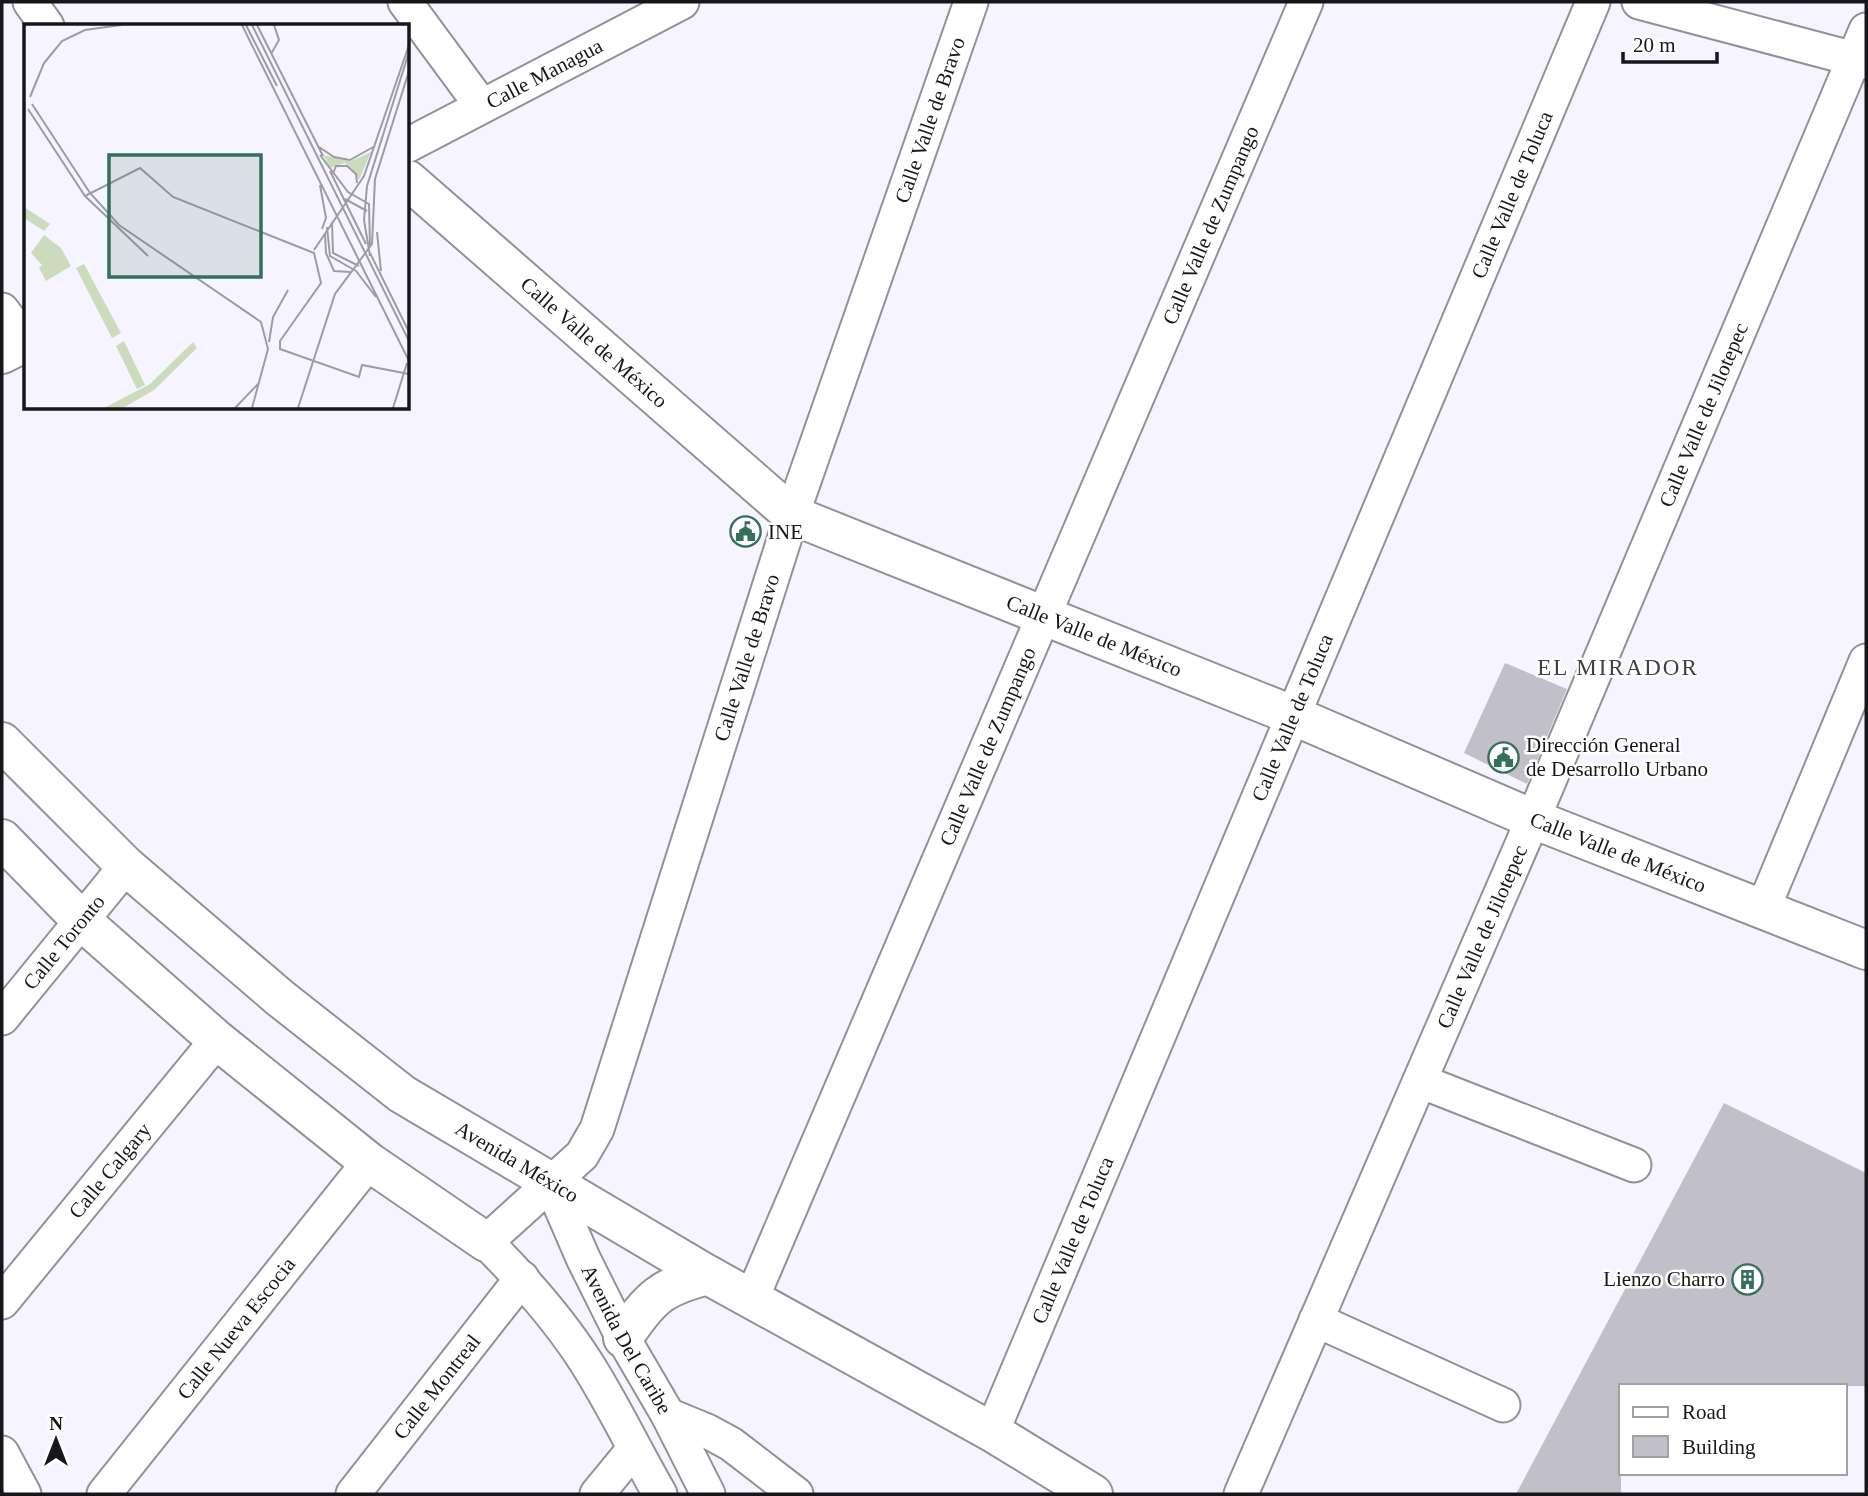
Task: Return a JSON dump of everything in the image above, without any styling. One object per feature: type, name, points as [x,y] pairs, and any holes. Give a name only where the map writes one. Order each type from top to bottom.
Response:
[{"type":"main road","name":"Calle Valle de México","points":[[410,182],[792,515],[1292,715],[1533,819],[1866,950]]},
{"type":"main road","points":[[2,354],[24,343]]},
{"type":"main road","name":"Avenida México","points":[[2,742],[126,866],[280,998],[402,1094],[751,1300],[992,1432],[1093,1494]]},
{"type":"main road","points":[[2,839],[83,922],[217,1040],[369,1161],[486,1242]]},
{"type":"main road","points":[[623,1338],[648,1303],[663,1291],[679,1282],[708,1275]]},
{"type":"street","points":[[30,2],[46,24]]},
{"type":"street","points":[[405,2],[481,105]]},
{"type":"street","name":"Calle Managua","points":[[410,144],[640,11],[682,2]]},
{"type":"street","name":"Calle Valle de Bravo","points":[[486,1242],[582,1155],[597,1129],[792,515],[971,2]]},
{"type":"street","name":"Calle Valle de Zumpango","points":[[751,1300],[1306,2]]},
{"type":"street","name":"Calle Valle de Toluca","points":[[992,1432],[1593,2]]},
{"type":"street","points":[[1639,2],[1862,50]]},
{"type":"street","name":"Calle Valle de Jilotepec","points":[[1241,1494],[1862,50]]},
{"type":"street","points":[[2,310],[24,339]]},
{"type":"street","points":[[1763,909],[1866,661]]},
{"type":"street","name":"Calle Toronto","points":[[2,1018],[126,866]]},
{"type":"street","name":"Calle Calgary","points":[[2,1302],[217,1040]]},
{"type":"street","points":[[1420,1081],[1634,1165]]},
{"type":"street","name":"Calle Nueva Escocia","points":[[104,1494],[369,1161]]},
{"type":"street","name":"Avenida Del Caribe","points":[[551,1184],[583,1258],[623,1338],[668,1415],[708,1494]]},
{"type":"street","points":[[486,1242],[522,1278],[587,1363],[660,1494]]},
{"type":"street","name":"Calle Montreal","points":[[353,1494],[522,1278]]},
{"type":"street","points":[[1317,1320],[1503,1405]]},
{"type":"street","points":[[587,1363],[623,1338]]},
{"type":"street","points":[[668,1415],[731,1444],[796,1494]]},
{"type":"street","points":[[597,1494],[634,1449]]},
{"type":"street","points":[[2,1453],[24,1494]]},
{"type":"building","points":[[1505,663],[1567,689],[1527,784],[1464,753]]},
{"type":"building","name":"Lienzo Charro","points":[[1724,1103],[1866,1173],[1866,1386],[1619,1384],[1621,1494],[1516,1494]]},
{"type":"place","name":"INE","points":[[745,532]]},
{"type":"place","name":"Dirección General de Desarrollo Urbano","points":[[1503,757]]},
{"type":"place","name":"Lienzo Charro","points":[[1748,1279]]},
{"type":"district","name":"EL MIRADOR","points":[[1618,667]]}]
